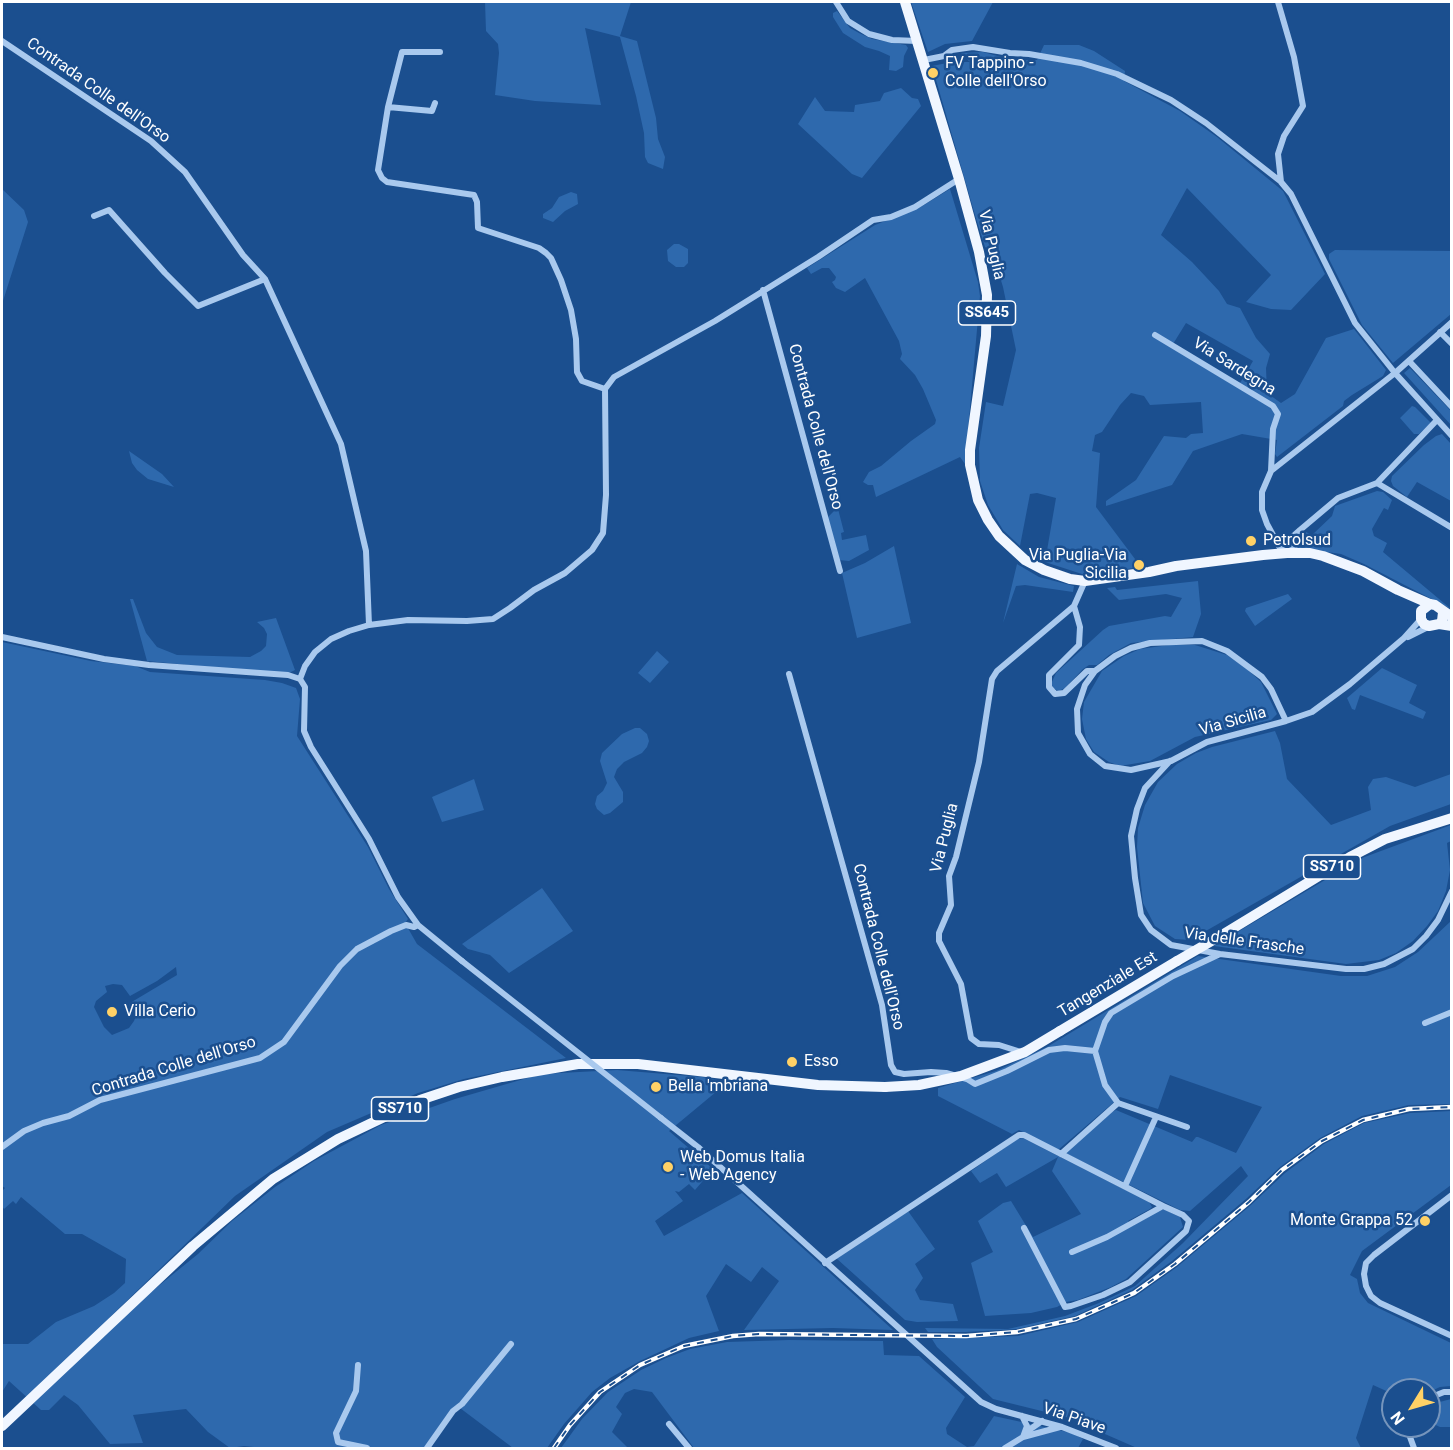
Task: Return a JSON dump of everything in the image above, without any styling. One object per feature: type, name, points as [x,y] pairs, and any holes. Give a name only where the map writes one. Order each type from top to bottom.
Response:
[{"type":"main road","name":"SS645","points":[[906,2],[959,179]]},
{"type":"main road","name":"Via Puglia","points":[[959,179],[979,252],[987,295],[986,336],[970,450],[973,482],[978,500],[988,520],[999,536],[1025,560],[1044,570],[1070,579],[1085,581],[1263,555],[1299,553],[1323,556],[1363,571],[1398,590],[1428,617],[1452,626]]},
{"type":"main road","name":"Via Puglia","points":[[1149,572],[1177,573],[1290,558],[1337,561]]},
{"type":"main road","name":"SS645","points":[[1428,617],[1440,607],[1447,614]]},
{"type":"main road","name":"Tangenziale Est","points":[[2,1426],[193,1246],[273,1179],[338,1139],[420,1100],[459,1087],[502,1077],[579,1064],[638,1064],[818,1085],[885,1087],[919,1085],[961,1076],[1025,1052],[1350,857],[1385,839],[1452,818]]},
{"type":"street","points":[[836,2],[848,21],[869,34],[892,40],[918,40]]},
{"type":"street","points":[[1278,2],[1294,57],[1303,106],[1284,136],[1278,154],[1281,182]]},
{"type":"street","name":"Contrada Colle dell'Orso","points":[[2,41],[151,141],[185,172],[243,255],[265,279],[340,444],[366,551],[369,625]]},
{"type":"street","points":[[924,60],[944,56],[952,50],[988,48],[1081,63],[1117,74],[1171,100],[1206,123],[1281,182],[1291,194],[1355,323],[1395,373],[1452,436]]},
{"type":"street","points":[[440,52],[402,52],[388,107],[378,170],[387,182],[474,195],[477,202],[478,228],[539,248],[546,253],[551,258],[561,280],[571,310],[576,339],[577,372],[582,381],[605,389]]},
{"type":"street","points":[[388,107],[432,111],[435,103]]},
{"type":"street","points":[[300,679],[305,666],[315,652],[331,639],[349,631],[369,625],[408,620],[493,619],[534,590],[565,573],[592,549],[603,533],[606,495],[605,389],[608,383],[622,371],[688,336],[873,220],[915,207],[959,179]]},
{"type":"street","points":[[94,216],[110,210],[165,273],[198,306],[265,279]]},
{"type":"street","name":"Contrada Colle dell'Orso","points":[[763,290],[840,571]]},
{"type":"street","points":[[1271,471],[1395,373],[1452,322]]},
{"type":"street","points":[[1440,332],[1452,344]]},
{"type":"street","name":"Via Sardegna","points":[[1155,335],[1273,406],[1278,414],[1273,429],[1271,471],[1262,492],[1262,510],[1280,548],[1287,553]]},
{"type":"street","points":[[1409,361],[1452,407]]},
{"type":"street","points":[[1299,553],[1290,544],[1290,540],[1300,530],[1338,498],[1377,483],[1437,420]]},
{"type":"street","points":[[1377,483],[1452,528]]},
{"type":"street","points":[[1274,536],[1287,548],[1299,553]]},
{"type":"street","points":[[1263,555],[1275,550],[1274,536]]},
{"type":"street","points":[[1287,553],[1310,559]]},
{"type":"street","name":"Via Puglia","points":[[1036,1057],[999,1045],[979,1044],[971,1038],[961,984],[939,941],[939,933],[951,905],[949,876],[956,857],[979,762],[992,679],[997,671],[1074,606],[1085,581]]},
{"type":"street","points":[[1074,606],[1080,627],[1079,645],[1049,675],[1049,687],[1055,694],[1064,693],[1087,671],[1095,670]]},
{"type":"street","name":"Via Sicilia","points":[[1286,721],[1271,688],[1262,677],[1227,651],[1202,641],[1173,641],[1131,648],[1115,656],[1095,670],[1085,685],[1077,709],[1078,733],[1090,754],[1105,766],[1131,770],[1171,761],[1207,742],[1286,721],[1312,712],[1343,690],[1428,617]]},
{"type":"street","name":"Via Sicilia","points":[[1404,638],[1428,617]]},
{"type":"street","points":[[2,637],[107,659],[288,675],[300,679],[305,687],[304,731],[311,747],[369,839],[398,897],[418,925]]},
{"type":"street","name":"Contrada Colle dell'Orso","points":[[789,674],[882,1005],[891,1065],[895,1072],[904,1074],[946,1073],[967,1079],[975,1084],[1049,1050],[1065,1048],[1095,1051]]},
{"type":"street","name":"Via delle Frasche","points":[[1171,761],[1145,788],[1131,836],[1141,915],[1151,930],[1171,945],[1220,954],[1346,969],[1364,969],[1384,964],[1413,949],[1438,920],[1452,891]]},
{"type":"street","name":"Contrada Colle dell'Orso","points":[[2,1147],[24,1131],[69,1116],[100,1100],[260,1059],[284,1042],[340,966],[357,949],[392,931],[418,925]]},
{"type":"street","name":"Via Piave","points":[[418,925],[698,1147],[981,1402],[996,1409],[1062,1427],[1116,1449]]},
{"type":"street","points":[[1187,1127],[1118,1103],[1105,1085],[1095,1051],[1105,1022],[1111,1013],[1173,976],[1220,954]]},
{"type":"street","points":[[1425,1023],[1452,1012]]},
{"type":"street","points":[[1061,1154],[1118,1103]]},
{"type":"street","points":[[1125,1186],[1156,1117]]},
{"type":"street","points":[[825,1263],[1019,1135],[1024,1135],[1183,1215],[1189,1221],[1186,1231],[1130,1282],[1103,1295],[1065,1307],[1024,1228]]},
{"type":"street","points":[[1452,1195],[1374,1255],[1366,1263],[1364,1275],[1371,1296],[1380,1303],[1452,1336]]},
{"type":"street","points":[[1072,1252],[1107,1238],[1163,1206]]},
{"type":"street","points":[[428,1449],[453,1411],[462,1404],[511,1344]]},
{"type":"street","points":[[358,1365],[356,1391],[336,1433],[338,1442],[367,1449]]},
{"type":"street","points":[[1022,1416],[1026,1420],[1025,1435]]},
{"type":"street","points":[[1034,1434],[1038,1431],[1042,1421]]},
{"type":"street","points":[[1005,1449],[1042,1421]]},
{"type":"street","points":[[669,1424],[689,1449]]},
{"type":"street","points":[[1025,1435],[1062,1427]]},
{"type":"shaded area","points":[[485,2],[631,2],[620,36],[637,41],[656,118],[658,139],[665,157],[663,169],[648,163],[645,157],[644,133],[620,37],[585,28],[601,105],[535,101],[495,95],[499,53],[498,44],[486,31]]},
{"type":"shaded area","points":[[911,2],[993,2],[972,41],[945,44],[928,52]]},
{"type":"shaded area","points":[[837,11],[850,28],[859,33],[872,39],[906,45],[908,48],[904,56],[903,67],[896,71],[889,70],[890,56],[865,47],[843,33],[833,17],[833,13]]},
{"type":"shaded area","points":[[1044,45],[1079,45],[1094,51],[1125,71],[1124,81],[1180,111],[1217,137],[1283,191],[1325,274],[1291,310],[1271,309],[1246,302],[1271,275],[1187,188],[1161,235],[1192,262],[1219,291],[1227,304],[1240,308],[1256,338],[1270,354],[1266,368],[1267,393],[1281,403],[1295,394],[1326,338],[1354,329],[1386,370],[1383,376],[1344,401],[1343,406],[1277,457],[1275,454],[1277,440],[1242,434],[1193,451],[1172,485],[1106,506],[1106,501],[1136,480],[1164,436],[1186,438],[1191,434],[1203,433],[1201,402],[1150,405],[1144,396],[1131,393],[1102,432],[1095,435],[1092,451],[1100,453],[1096,507],[1141,567],[1085,575],[1045,562],[1056,498],[1037,493],[1030,494],[1020,546],[1003,530],[988,505],[980,481],[979,448],[986,402],[1003,406],[1016,350],[1003,287],[992,251],[985,247],[932,66],[952,62],[970,62],[961,53],[983,52],[1012,60],[1037,60]],"holes":[[[1186,323],[1253,361],[1240,383],[1173,344]]]},
{"type":"shaded area","points":[[901,88],[912,98],[918,99],[921,106],[862,178],[852,174],[798,124],[815,97],[825,111],[854,112],[855,105],[880,101],[884,93]]},
{"type":"shaded area","points":[[2,189],[24,210],[28,222],[2,304]]},
{"type":"shaded area","points":[[950,189],[978,282],[980,296],[965,464],[960,457],[876,497],[873,485],[863,482],[869,472],[881,466],[935,424],[936,420],[915,375],[900,359],[902,354],[899,341],[865,278],[845,292],[836,288],[832,282],[836,277],[829,268],[822,268],[811,274],[807,268],[875,225],[919,208]]},
{"type":"shaded area","points":[[571,192],[577,194],[578,204],[565,211],[553,222],[543,218],[543,214],[552,208],[559,197]]},
{"type":"shaded area","points":[[674,244],[688,249],[688,263],[684,267],[676,267],[668,261],[667,250]]},
{"type":"shaded area","points":[[1335,250],[1451,251],[1451,314],[1393,363],[1362,325],[1329,259],[1329,254]]},
{"type":"shaded area","points":[[1410,368],[1451,411],[1451,425],[1404,373]]},
{"type":"shaded area","points":[[1412,406],[1431,423],[1419,434],[1414,434],[1400,418]]},
{"type":"shaded area","points":[[1442,434],[1451,444],[1451,501],[1417,482],[1407,497],[1393,486],[1392,476],[1424,445]]},
{"type":"shaded area","points":[[129,451],[162,474],[174,487],[148,479],[132,463]]},
{"type":"shaded area","points":[[1377,491],[1383,492],[1392,500],[1388,510],[1384,508],[1372,529],[1374,536],[1387,543],[1383,552],[1451,609],[1341,554],[1298,548],[1296,545],[1306,532],[1312,535],[1332,516],[1335,506]]},
{"type":"shaded area","points":[[838,509],[844,532],[841,533],[842,540],[866,535],[869,550],[849,561],[839,560],[827,520]]},
{"type":"shaded area","points":[[894,546],[911,623],[857,638],[842,573]]},
{"type":"shaded area","points":[[1017,564],[1039,577],[1074,586],[1073,592],[1025,585],[1016,586],[1003,623]]},
{"type":"shaded area","points":[[1198,581],[1201,614],[1193,637],[1131,643],[1109,655],[1097,665],[1089,665],[1083,669],[1065,688],[1059,691],[1054,689],[1051,684],[1056,673],[1103,630],[1109,626],[1165,616],[1171,617],[1182,598],[1166,594],[1119,600],[1107,588],[1115,587],[1117,590]]},
{"type":"shaded area","points":[[1288,594],[1292,599],[1255,626],[1245,611],[1246,608]]},
{"type":"shaded area","points":[[130,599],[133,599],[146,633],[157,647],[177,655],[250,657],[266,646],[267,634],[257,622],[276,618],[295,670],[289,673],[260,672],[147,661]]},
{"type":"shaded area","points":[[2,642],[91,661],[135,666],[150,672],[265,680],[296,688],[300,699],[297,736],[368,847],[389,889],[408,919],[405,923],[417,944],[566,1058],[464,1079],[418,1093],[327,1132],[235,1196],[109,1318],[151,1292],[198,1254],[232,1221],[275,1187],[314,1161],[381,1125],[455,1099],[541,1074],[617,1070],[702,1077],[728,1082],[669,1131],[713,1169],[695,1190],[689,1184],[679,1192],[675,1191],[683,1201],[655,1221],[664,1236],[742,1193],[893,1330],[833,1328],[744,1330],[779,1281],[762,1267],[751,1282],[726,1264],[706,1296],[719,1331],[689,1338],[610,1378],[592,1392],[547,1448],[513,1448],[456,1405],[444,1419],[427,1448],[244,1446],[230,1448],[208,1432],[186,1409],[133,1415],[143,1443],[110,1444],[78,1405],[64,1395],[49,1410],[41,1410],[9,1381],[2,1392],[2,1344],[28,1344],[56,1322],[94,1306],[114,1293],[125,1283],[126,1259],[82,1234],[65,1234],[21,1197],[16,1204],[13,1201],[4,1209],[2,1191],[5,1188],[2,1186]],"holes":[[[176,967],[177,975],[130,1003],[129,1007],[136,1016],[129,1028],[112,1035],[104,1027],[94,1007],[96,1001],[107,992],[105,986],[122,985],[130,996]]]},
{"type":"shaded area","points":[[1169,645],[1195,645],[1227,655],[1261,682],[1277,714],[1271,720],[1195,737],[1150,761],[1120,766],[1109,762],[1094,752],[1086,739],[1082,719],[1084,702],[1102,671],[1124,656],[1140,649]]},
{"type":"shaded area","points":[[657,651],[669,662],[650,683],[638,673]]},
{"type":"shaded area","points":[[1382,668],[1417,685],[1409,703],[1426,712],[1423,719],[1360,695],[1355,710],[1352,709],[1347,698]]},
{"type":"shaded area","points":[[640,728],[647,734],[649,741],[647,747],[642,753],[624,762],[617,769],[614,777],[623,792],[623,802],[604,815],[595,804],[597,796],[607,783],[600,761],[602,753],[622,734]]},
{"type":"shaded area","points":[[1275,731],[1280,743],[1287,779],[1331,825],[1371,810],[1368,787],[1373,779],[1386,777],[1415,787],[1451,774],[1451,804],[1390,826],[1190,940],[1175,939],[1155,926],[1143,903],[1137,847],[1138,828],[1145,805],[1158,782],[1177,764],[1196,753]]},
{"type":"shaded area","points":[[474,779],[484,810],[442,822],[432,797]]},
{"type":"shaded area","points":[[1451,825],[1451,841],[1447,843],[1450,870],[1446,891],[1438,911],[1413,941],[1396,953],[1379,960],[1346,964],[1214,946],[1362,858]]},
{"type":"shaded area","points":[[542,888],[573,931],[509,973],[490,955],[468,949],[462,944]]},
{"type":"shaded area","points":[[1451,921],[1451,1104],[1409,1105],[1362,1116],[1320,1138],[1280,1167],[1246,1199],[1172,1261],[1132,1290],[1075,1316],[1017,1329],[928,1332],[925,1328],[1008,1329],[1065,1316],[1135,1286],[1183,1243],[1248,1176],[1241,1166],[1190,1211],[1180,1210],[1065,1153],[1112,1112],[1116,1110],[1192,1142],[1198,1137],[1236,1153],[1262,1107],[1170,1075],[1158,1109],[1120,1097],[1058,1150],[1019,1130],[1012,1134],[938,1096],[938,1088],[996,1071],[1047,1047],[1198,956],[1341,976],[1367,976],[1395,967],[1418,952]]},
{"type":"shaded area","points":[[1451,1111],[1451,1185],[1362,1251],[1350,1275],[1357,1279],[1360,1293],[1368,1303],[1451,1343],[1451,1386],[1441,1387],[1441,1378],[1381,1378],[1381,1389],[1373,1385],[1356,1438],[1361,1448],[1137,1448],[1066,1417],[993,1399],[937,1347],[932,1339],[1018,1336],[1078,1322],[1136,1296],[1177,1267],[1251,1205],[1285,1173],[1324,1144],[1364,1123],[1410,1113]]},
{"type":"shaded area","points":[[1023,1138],[1149,1202],[1152,1207],[1150,1209],[1128,1221],[1132,1226],[1160,1210],[1165,1210],[1180,1217],[1183,1227],[1126,1279],[1111,1287],[1057,1307],[1031,1313],[985,1316],[971,1263],[993,1252],[978,1221],[1003,1203],[1011,1201],[1033,1237],[1081,1214],[1052,1171],[1058,1157],[1006,1187],[997,1173],[980,1183],[971,1171],[1017,1139]]},
{"type":"shaded area","points":[[908,1211],[935,1249],[915,1264],[923,1278],[915,1290],[920,1300],[953,1304],[958,1321],[905,1320],[836,1258]]},
{"type":"shaded area","points":[[883,1341],[884,1355],[919,1356],[965,1397],[946,1428],[947,1434],[967,1447],[974,1446],[994,1416],[1072,1433],[1083,1439],[1078,1448],[694,1448],[652,1392],[634,1389],[625,1393],[616,1407],[622,1414],[612,1432],[628,1448],[561,1448],[582,1419],[608,1392],[641,1370],[666,1358],[690,1349],[727,1342]]},
{"type":"shaded area","points":[[1451,1399],[1451,1427],[1441,1427],[1441,1402]]},
{"type":"railway","points":[[554,1448],[570,1425],[600,1392],[640,1365],[684,1346],[733,1336],[759,1334],[966,1336],[1017,1332],[1076,1319],[1134,1293],[1175,1264],[1249,1202],[1282,1170],[1322,1141],[1363,1120],[1409,1109],[1452,1107]]},
{"type":"place","name":"FV Tappino - Colle dell'Orso","points":[[933,73]]},
{"type":"place","name":"Petrolsud","points":[[1251,541]]},
{"type":"place","name":"Via Puglia-Via Sicilia","points":[[1139,565]]},
{"type":"place","name":"Villa Cerio","points":[[112,1012]]},
{"type":"place","name":"Esso","points":[[792,1062]]},
{"type":"place","name":"Bella 'mbriana","points":[[656,1087]]},
{"type":"place","name":"Web Domus Italia - Web Agency","points":[[668,1167]]},
{"type":"place","name":"Monte Grappa 52","points":[[1425,1221]]}]
